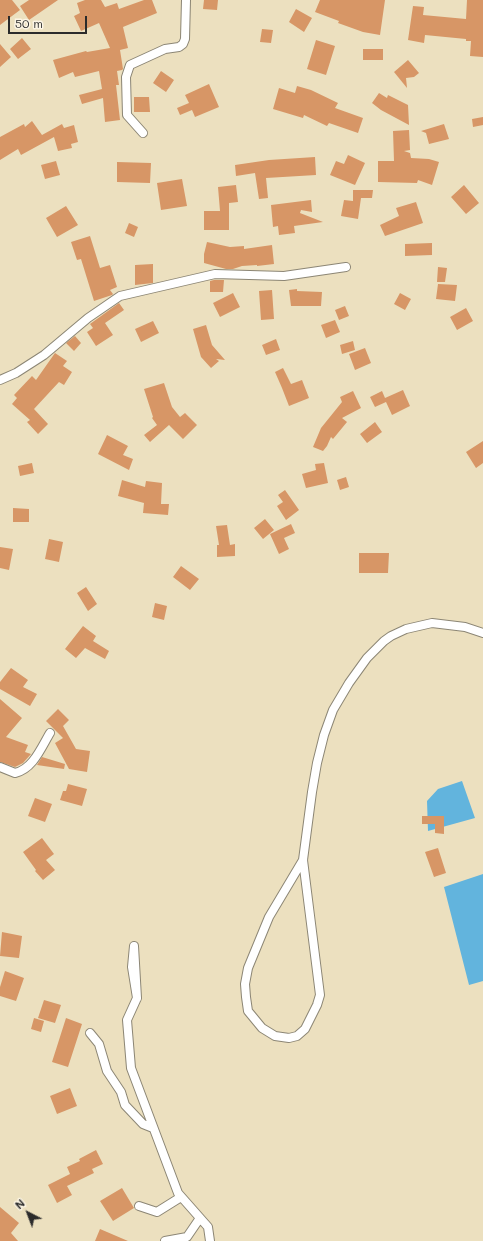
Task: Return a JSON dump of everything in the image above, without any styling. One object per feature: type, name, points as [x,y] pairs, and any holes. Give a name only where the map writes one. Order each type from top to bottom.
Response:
[{"type":"street","points":[[143,133],[127,115],[126,77],[130,65],[165,49],[179,47],[183,44],[185,39],[186,0]]},
{"type":"street","points":[[0,380],[16,373],[44,355],[88,318],[120,296],[214,274],[284,276],[346,267]]},
{"type":"street","points":[[303,860],[269,916],[248,968],[245,984],[248,1011],[262,1028],[275,1036],[289,1038],[300,1034],[308,1025],[320,995],[303,860],[312,792],[324,735],[333,710],[349,683],[368,658],[384,640],[391,636],[432,623],[466,627],[483,633]]},
{"type":"street","points":[[0,767],[15,774],[23,770],[34,758],[50,734]]},
{"type":"street","points":[[137,998],[132,967],[134,946],[137,998],[127,1020],[131,1068],[178,1193],[208,1227],[210,1241]]},
{"type":"street","points":[[90,1033],[99,1044],[107,1071],[122,1092],[125,1105],[143,1124],[153,1128]]},
{"type":"street","points":[[139,1206],[157,1212],[181,1197]]},
{"type":"street","points":[[165,1241],[187,1237],[200,1218]]},
{"type":"water","points":[[462,781],[475,818],[428,831],[427,801],[438,789]]},
{"type":"water","points":[[483,874],[483,981],[469,985],[444,887]]},
{"type":"building","points":[[0,0],[12,0],[20,10],[0,25]]},
{"type":"building","points":[[29,0],[58,0],[29,20],[20,6]]},
{"type":"building","points":[[85,0],[101,0],[105,7],[117,3],[119,9],[144,0],[152,0],[157,13],[123,27],[128,48],[120,50],[123,69],[117,71],[119,85],[116,85],[120,120],[105,122],[103,98],[82,104],[79,95],[102,89],[99,71],[75,77],[73,72],[59,78],[53,60],[86,51],[110,48],[99,23],[81,31],[74,16],[80,13],[77,3]]},
{"type":"building","points":[[204,0],[218,0],[217,10],[203,9]]},
{"type":"building","points":[[320,0],[385,0],[380,35],[363,32],[338,23],[339,21],[315,12]]},
{"type":"building","points":[[467,0],[483,0],[483,57],[470,56],[471,41],[466,41],[466,39],[425,35],[424,43],[408,40],[413,6],[424,7],[423,15],[466,19]]},
{"type":"building","points":[[296,9],[312,18],[304,32],[289,22]]},
{"type":"building","points":[[262,29],[273,30],[271,43],[260,42]]},
{"type":"building","points":[[22,38],[31,49],[18,59],[10,49]]},
{"type":"building","points":[[316,40],[335,46],[326,75],[307,69]]},
{"type":"building","points":[[0,44],[11,57],[0,67]]},
{"type":"building","points":[[363,49],[383,49],[383,60],[363,60]]},
{"type":"building","points":[[408,60],[419,73],[414,77],[406,78],[407,88],[394,72]]},
{"type":"building","points":[[161,71],[174,80],[166,92],[153,83]]},
{"type":"building","points":[[209,84],[219,107],[195,117],[192,110],[180,115],[177,108],[189,103],[185,95]]},
{"type":"building","points":[[297,86],[311,90],[338,103],[335,108],[363,118],[358,133],[329,123],[327,126],[304,115],[303,118],[273,109],[279,88],[295,93]]},
{"type":"building","points":[[379,93],[387,98],[388,95],[408,105],[409,125],[381,110],[372,103]]},
{"type":"building","points":[[134,97],[149,97],[150,112],[134,112]]},
{"type":"building","points":[[483,117],[483,125],[473,127],[472,119]]},
{"type":"building","points":[[32,121],[42,135],[62,124],[64,128],[74,125],[78,142],[71,144],[72,148],[58,151],[54,137],[21,155],[18,149],[0,160],[0,137],[24,124],[25,127]]},
{"type":"building","points":[[444,124],[449,139],[429,144],[426,133],[421,131]]},
{"type":"building","points":[[409,130],[410,150],[404,151],[410,153],[411,158],[429,159],[439,162],[432,185],[418,180],[417,183],[378,182],[378,161],[394,161],[393,131]]},
{"type":"building","points":[[348,155],[365,163],[355,185],[330,175],[336,161],[344,164]]},
{"type":"building","points":[[315,157],[316,175],[266,178],[268,198],[259,199],[255,173],[236,176],[235,165],[269,160]]},
{"type":"building","points":[[56,161],[60,175],[45,179],[41,165]]},
{"type":"building","points":[[117,162],[151,163],[150,183],[117,182]]},
{"type":"building","points":[[182,179],[187,206],[161,210],[157,183]]},
{"type":"building","points":[[236,185],[238,202],[229,203],[229,230],[204,230],[204,211],[220,211],[218,187]]},
{"type":"building","points":[[464,185],[479,203],[466,214],[451,197]]},
{"type":"building","points":[[353,190],[373,190],[372,198],[361,198],[358,219],[341,216],[344,200],[353,201]]},
{"type":"building","points":[[311,200],[312,212],[301,210],[300,213],[323,222],[294,226],[295,233],[279,235],[278,226],[273,227],[271,205]]},
{"type":"building","points":[[416,202],[423,223],[385,236],[380,225],[399,216],[396,208]]},
{"type":"building","points":[[66,206],[78,225],[57,237],[46,218]]},
{"type":"building","points":[[129,223],[138,227],[134,237],[125,233]]},
{"type":"building","points":[[90,236],[100,268],[110,265],[117,287],[110,290],[113,294],[112,295],[94,301],[81,259],[77,260],[71,242]]},
{"type":"building","points":[[207,242],[230,247],[244,246],[244,249],[272,245],[274,264],[242,266],[233,269],[226,269],[204,263],[204,254]]},
{"type":"building","points":[[432,243],[432,255],[405,256],[405,244]]},
{"type":"building","points":[[153,264],[153,283],[135,285],[135,265]]},
{"type":"building","points":[[438,267],[447,268],[445,282],[437,282]]},
{"type":"building","points":[[224,280],[223,292],[210,292],[210,281]]},
{"type":"building","points":[[438,284],[457,285],[455,301],[436,299]]},
{"type":"building","points":[[297,289],[297,291],[322,292],[321,306],[291,306],[289,290]]},
{"type":"building","points":[[272,290],[274,319],[261,320],[259,291]]},
{"type":"building","points":[[233,293],[240,307],[220,317],[213,303]]},
{"type":"building","points":[[400,293],[411,299],[405,310],[394,304]]},
{"type":"building","points":[[119,303],[124,310],[105,323],[113,335],[96,346],[87,332],[93,328],[90,324]]},
{"type":"building","points":[[345,306],[349,316],[339,320],[335,310]]},
{"type":"building","points":[[466,308],[473,321],[457,330],[450,317]]},
{"type":"building","points":[[335,320],[340,332],[326,338],[321,325]]},
{"type":"building","points":[[153,321],[159,333],[141,342],[135,329]]},
{"type":"building","points":[[206,325],[212,345],[225,360],[216,359],[219,361],[211,368],[201,357],[193,329]]},
{"type":"building","points":[[75,336],[81,343],[74,351],[66,343]]},
{"type":"building","points":[[276,339],[280,350],[266,355],[262,345]]},
{"type":"building","points":[[353,341],[355,350],[342,354],[340,345]]},
{"type":"building","points":[[365,348],[371,363],[355,370],[349,354]]},
{"type":"building","points":[[55,353],[67,361],[63,366],[72,372],[64,385],[59,382],[34,409],[48,424],[38,434],[27,422],[30,420],[12,404],[17,398],[14,395],[32,376],[36,380]]},
{"type":"building","points":[[283,368],[291,384],[302,380],[309,398],[289,406],[275,372]]},
{"type":"building","points":[[164,383],[172,407],[180,417],[185,413],[197,425],[183,439],[169,425],[150,442],[144,435],[157,425],[152,418],[153,417],[144,389]]},
{"type":"building","points":[[403,390],[410,406],[392,415],[386,402],[375,407],[370,397],[382,391],[385,398]]},
{"type":"building","points":[[353,391],[361,408],[342,418],[347,422],[333,439],[331,437],[323,451],[313,447],[321,428],[342,402],[340,397]]},
{"type":"building","points":[[375,422],[382,432],[367,443],[360,434]]},
{"type":"building","points":[[107,435],[128,446],[123,455],[133,459],[129,470],[98,454]]},
{"type":"building","points":[[483,441],[483,463],[476,468],[466,452]]},
{"type":"building","points":[[32,463],[34,473],[20,476],[18,466]]},
{"type":"building","points":[[324,463],[328,483],[306,488],[302,474],[316,470],[315,464]]},
{"type":"building","points":[[346,477],[349,487],[340,490],[337,480]]},
{"type":"building","points":[[122,480],[145,487],[146,481],[162,483],[161,504],[169,504],[168,515],[143,513],[144,503],[118,496]]},
{"type":"building","points":[[285,490],[299,510],[286,520],[277,506],[283,502],[278,495]]},
{"type":"building","points":[[13,508],[29,509],[29,522],[13,522]]},
{"type":"building","points":[[265,519],[274,530],[263,539],[254,528]]},
{"type":"building","points":[[291,524],[295,533],[284,538],[289,549],[279,554],[270,534]]},
{"type":"building","points":[[227,525],[230,545],[235,544],[235,556],[217,557],[217,545],[219,545],[216,526]]},
{"type":"building","points":[[49,539],[63,542],[59,562],[45,559]]},
{"type":"building","points":[[0,547],[13,549],[9,570],[0,568]]},
{"type":"building","points":[[359,553],[389,553],[388,573],[359,573]]},
{"type":"building","points":[[181,566],[199,579],[190,590],[173,577]]},
{"type":"building","points":[[86,587],[97,604],[88,611],[77,593]]},
{"type":"building","points":[[155,603],[167,606],[164,620],[152,617]]},
{"type":"building","points":[[83,626],[96,636],[93,641],[109,651],[105,659],[85,648],[76,658],[65,649]]},
{"type":"building","points":[[11,668],[28,680],[23,687],[37,694],[30,706],[0,689],[0,682]]},
{"type":"building","points":[[0,699],[22,718],[6,737],[28,745],[25,752],[31,754],[23,763],[15,767],[0,762]]},
{"type":"building","points":[[58,709],[69,720],[63,726],[76,749],[90,751],[87,772],[69,769],[55,743],[63,738],[46,721]]},
{"type":"building","points":[[42,757],[65,764],[64,769],[37,765]]},
{"type":"building","points":[[68,784],[87,789],[82,806],[60,800],[63,791],[66,791]]},
{"type":"building","points":[[35,798],[52,804],[45,822],[28,816]]},
{"type":"building","points":[[422,816],[444,816],[444,834],[435,833],[435,824],[422,824]]},
{"type":"building","points":[[42,838],[54,854],[46,860],[55,870],[43,880],[35,871],[36,870],[23,852]]},
{"type":"building","points":[[438,848],[446,873],[434,877],[425,852]]},
{"type":"building","points":[[2,932],[22,936],[19,958],[0,956]]},
{"type":"building","points":[[5,971],[24,978],[16,1001],[0,996],[0,987]]},
{"type":"building","points":[[44,1000],[61,1005],[55,1023],[38,1018]]},
{"type":"building","points":[[34,1018],[44,1021],[41,1032],[31,1029]]},
{"type":"building","points":[[66,1018],[82,1024],[68,1067],[52,1062]]},
{"type":"building","points":[[70,1088],[77,1106],[57,1114],[50,1096]]},
{"type":"building","points":[[96,1150],[103,1164],[92,1169],[94,1173],[67,1186],[72,1195],[57,1203],[48,1185],[70,1174],[67,1167],[80,1161],[79,1159]]},
{"type":"building","points":[[122,1188],[134,1208],[113,1221],[100,1201]]},
{"type":"building","points":[[0,1207],[19,1223],[11,1233],[18,1241],[0,1241]]},
{"type":"building","points":[[100,1229],[128,1241],[95,1241]]}]
